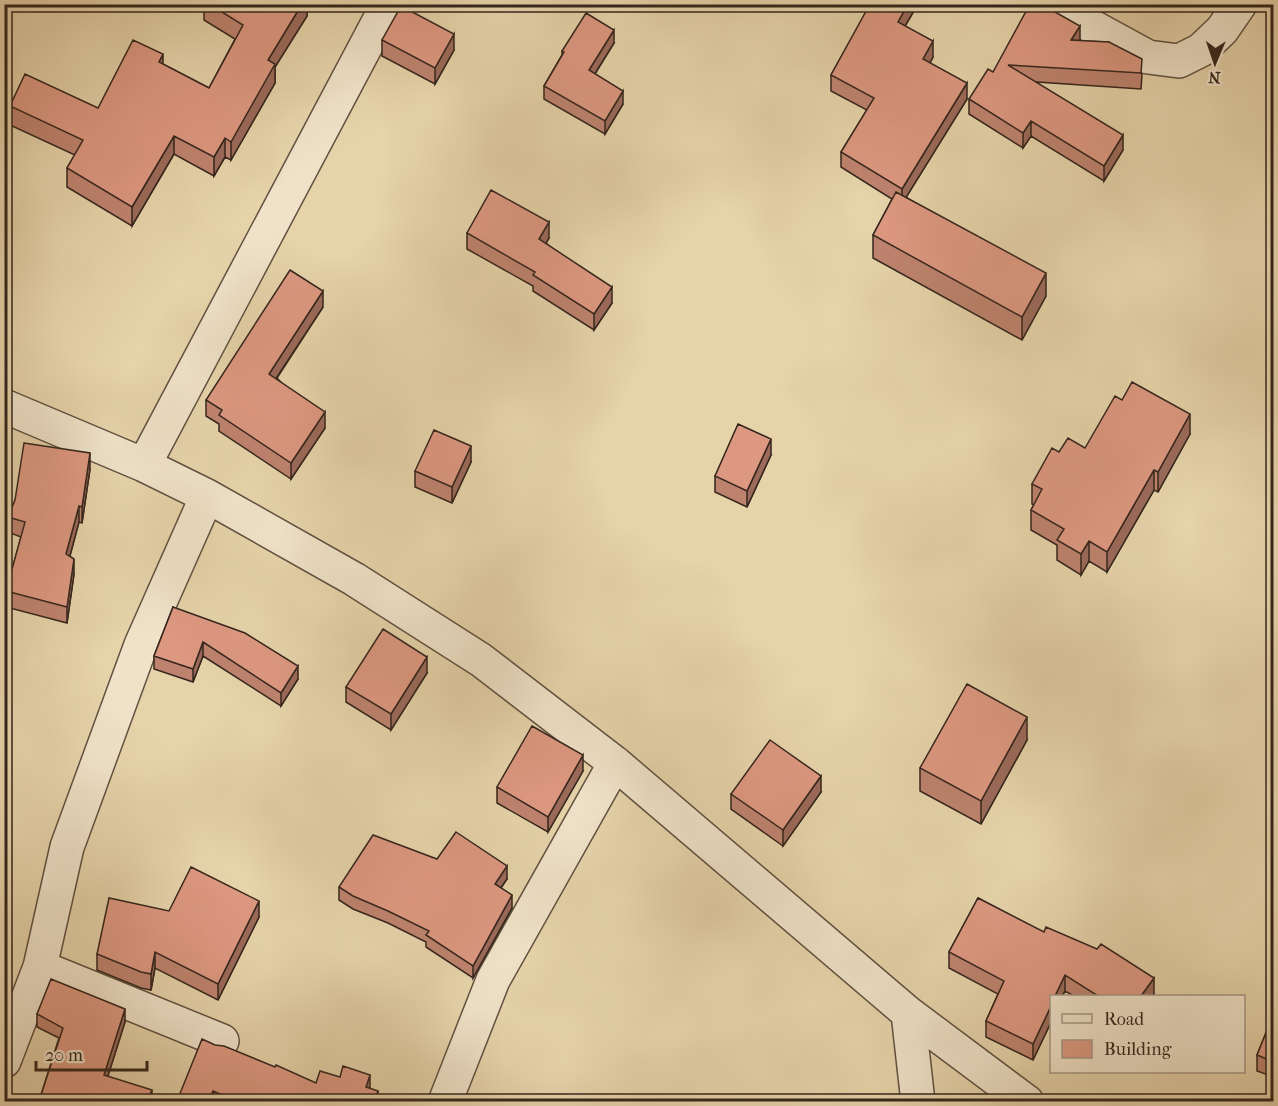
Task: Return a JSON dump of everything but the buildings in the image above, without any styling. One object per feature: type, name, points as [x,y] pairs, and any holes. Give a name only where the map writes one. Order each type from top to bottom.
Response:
[{"type":"street","points":[[144,465],[387,4]]},
{"type":"street","points":[[1051,4],[1148,57],[1179,61],[1201,50],[1222,30],[1240,4]]},
{"type":"street","points":[[4,406],[144,465],[207,496],[354,579],[480,660],[615,763],[908,1013],[1027,1101]]},
{"type":"street","points":[[4,1061],[40,967],[67,847],[141,645],[207,496]]},
{"type":"street","points":[[445,1101],[493,980],[615,763]]},
{"type":"street","points":[[40,967],[222,1041]]},
{"type":"street","points":[[908,1013],[918,1101]]}]
